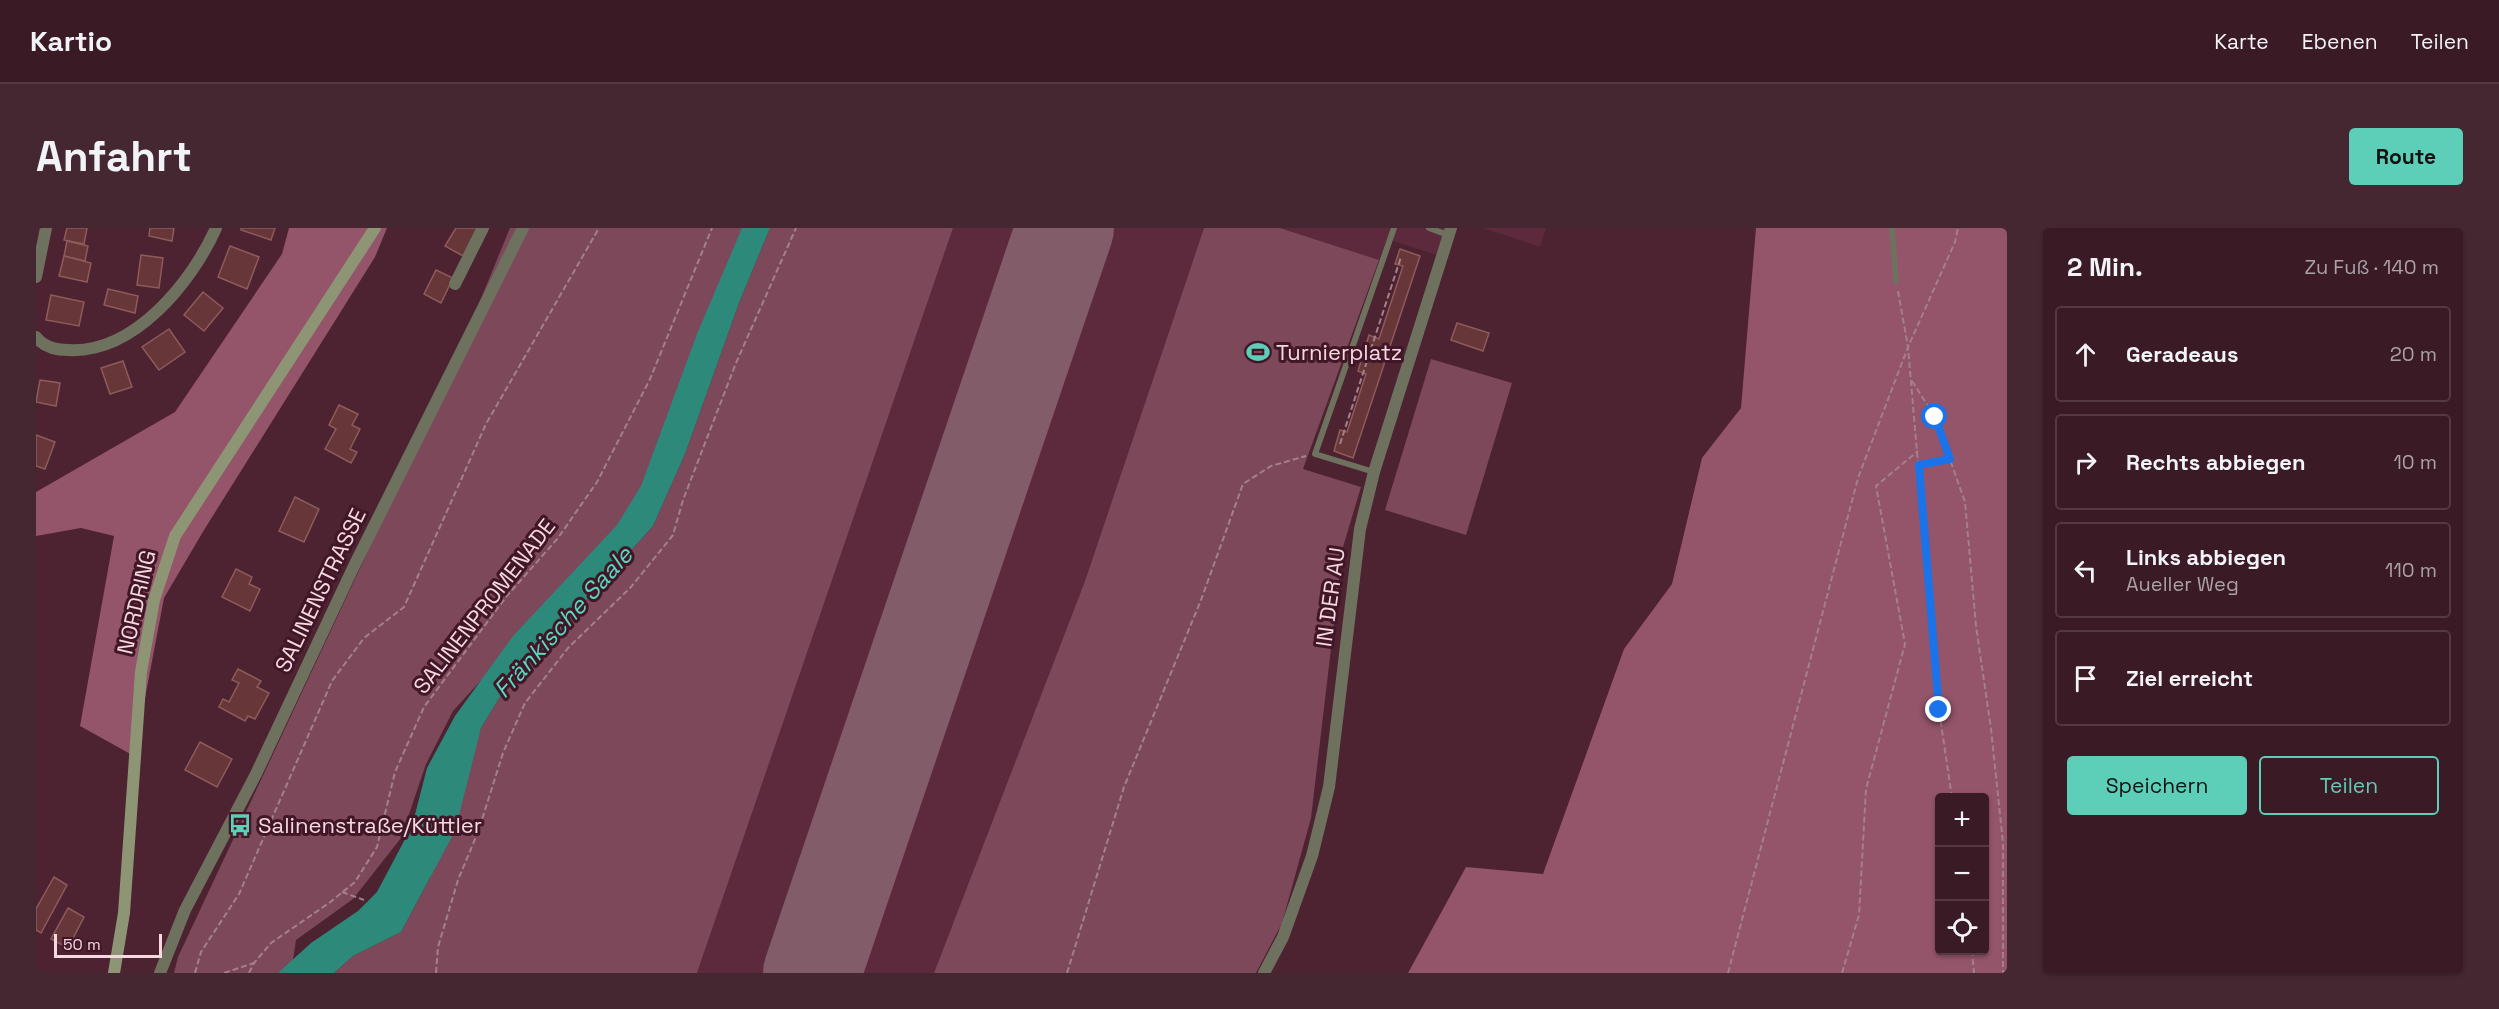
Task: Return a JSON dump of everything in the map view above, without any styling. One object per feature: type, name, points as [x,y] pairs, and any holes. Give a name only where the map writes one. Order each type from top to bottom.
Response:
[{"type":"main road","name":"NORDRING","points":[[114,973],[124,913],[141,672],[154,600],[175,536],[375,228]]},
{"type":"street","points":[[36,277],[40,241],[46,228]]},
{"type":"street","points":[[36,337],[39,342],[55,350],[80,351],[111,342],[136,327],[163,308],[182,286],[206,251],[216,228]]},
{"type":"street","points":[[455,284],[483,228]]},
{"type":"street","name":"SALINENSTRASSE","points":[[160,973],[185,910],[256,774],[354,566],[523,228]]},
{"type":"street","name":"IN DER AU","points":[[1264,973],[1293,912],[1312,856],[1329,787],[1360,529],[1374,472],[1450,232]]},
{"type":"lane","points":[[1374,472],[1315,454],[1394,228]]},
{"type":"lane","points":[[1429,228],[1450,232]]},
{"type":"lane","points":[[1892,228],[1896,281]]},
{"type":"path","points":[[195,973],[201,952],[240,894],[332,681],[364,638],[404,606],[486,424],[599,228]]},
{"type":"path","name":"SALINENPROMENADE","points":[[249,973],[254,963],[271,943],[355,882],[377,847],[395,772],[424,707],[506,597],[558,538],[597,482],[650,379],[712,228]]},
{"type":"path","points":[[436,973],[438,947],[458,880],[478,832],[503,753],[525,703],[568,648],[631,587],[673,535],[683,500],[736,363],[796,228]]},
{"type":"path","points":[[1728,973],[1858,478],[1908,347],[1955,242],[1958,228]]},
{"type":"path","points":[[1340,444],[1401,257]]},
{"type":"path","points":[[1896,281],[1912,381],[1939,710],[1951,793]]},
{"type":"path","points":[[1912,381],[1935,417],[1965,502],[1976,626],[1995,763],[2003,843],[2003,973]]},
{"type":"path","points":[[1842,973],[1859,915],[1866,789],[1905,644],[1876,486],[1918,451]]},
{"type":"path","points":[[1067,973],[1124,787],[1201,600],[1243,484],[1271,466],[1315,454]]},
{"type":"path","points":[[1919,465],[1950,459]]},
{"type":"path","points":[[342,892],[363,900]]},
{"type":"path","points":[[1972,955],[1974,973]]},
{"type":"path","points":[[224,973],[254,963]]},
{"type":"shaded area","points":[[289,228],[387,228],[375,257],[164,598],[134,756],[80,726],[114,536],[81,528],[36,536],[36,492],[175,412],[282,254]]},
{"type":"shaded area","points":[[510,228],[751,228],[645,501],[453,711],[426,764],[401,838],[353,899],[296,940],[291,973],[174,973],[178,957],[443,391]]},
{"type":"shaded area","points":[[770,228],[953,228],[697,973],[334,973],[353,956],[401,932],[430,878],[481,728],[501,695],[653,526],[685,454],[739,303]]},
{"type":"shaded area","points":[[953,228],[1204,228],[1085,581],[934,973],[697,973]]},
{"type":"shaded area","points":[[1204,228],[1280,228],[1379,260],[1303,469],[1361,487],[1343,547],[1311,818],[1282,923],[1256,973],[934,973],[1085,581]]},
{"type":"shaded area","points":[[1280,228],[1447,228],[1437,255],[1387,239],[1379,260]]},
{"type":"shaded area","points":[[1483,228],[1546,228],[1540,247]]},
{"type":"shaded area","points":[[1756,228],[2007,228],[2007,973],[1408,973],[1466,867],[1543,874],[1624,649],[1672,584],[1702,458],[1741,408]]},
{"type":"shaded area","points":[[1431,359],[1512,383],[1466,535],[1385,510]]},
{"type":"water","name":"Fränkische Saale","points":[[742,228],[770,228],[739,303],[685,454],[653,526],[501,695],[481,728],[455,831],[401,932],[353,956],[334,973],[278,973],[311,943],[358,911],[377,892],[412,826],[427,768],[455,716],[513,636],[617,525],[641,486],[697,334]]},
{"type":"building","points":[[67,228],[87,228],[84,244],[64,240]]},
{"type":"building","points":[[150,228],[174,228],[172,241],[149,236]]},
{"type":"building","points":[[241,228],[275,228],[271,240],[241,230]]},
{"type":"building","points":[[456,228],[477,228],[463,256],[445,246]]},
{"type":"building","points":[[67,241],[88,246],[85,261],[64,256]]},
{"type":"building","points":[[230,246],[259,257],[247,289],[218,277]]},
{"type":"building","points":[[1400,249],[1420,256],[1353,458],[1334,451],[1340,430],[1347,432],[1366,374],[1358,371],[1369,335],[1379,339],[1403,266],[1395,264]]},
{"type":"building","points":[[141,255],[163,258],[159,288],[137,285]]},
{"type":"building","points":[[64,256],[91,263],[87,282],[59,276]]},
{"type":"building","points":[[436,270],[453,278],[441,303],[424,294]]},
{"type":"building","points":[[108,289],[138,296],[135,313],[104,305]]},
{"type":"building","points":[[203,292],[223,308],[204,331],[184,315]]},
{"type":"building","points":[[51,295],[84,302],[79,326],[46,320]]},
{"type":"building","points":[[1457,323],[1489,333],[1483,351],[1451,340]]},
{"type":"building","points":[[169,329],[185,352],[159,370],[142,347]]},
{"type":"building","points":[[123,361],[132,387],[110,394],[101,368]]},
{"type":"building","points":[[40,380],[60,383],[56,406],[36,402]]},
{"type":"building","points":[[339,405],[358,414],[352,425],[360,429],[350,449],[357,452],[351,463],[325,449],[336,429],[329,425]]},
{"type":"building","points":[[36,435],[55,442],[45,469],[36,466]]},
{"type":"building","points":[[295,497],[319,509],[304,542],[279,531]]},
{"type":"building","points":[[236,569],[252,577],[249,584],[260,589],[250,611],[222,597]]},
{"type":"building","points":[[238,669],[261,681],[257,687],[269,693],[255,719],[248,716],[245,721],[219,707],[223,699],[229,702],[239,683],[232,680]]},
{"type":"building","points":[[200,742],[232,759],[217,787],[185,770]]},
{"type":"building","points":[[54,877],[67,885],[41,933],[36,930],[36,909]]},
{"type":"building","points":[[68,908],[84,917],[68,948],[51,939]]},
{"type":"runway","points":[[812,973],[1065,228]]},
{"type":"place","name":"Turnierplatz","points":[[1258,352]]},
{"type":"place","name":"Salinenstraße/Küttler","points":[[240,825]]},
{"type":"route","points":[[1935,417],[1950,459],[1919,465],[1939,710]]}]
